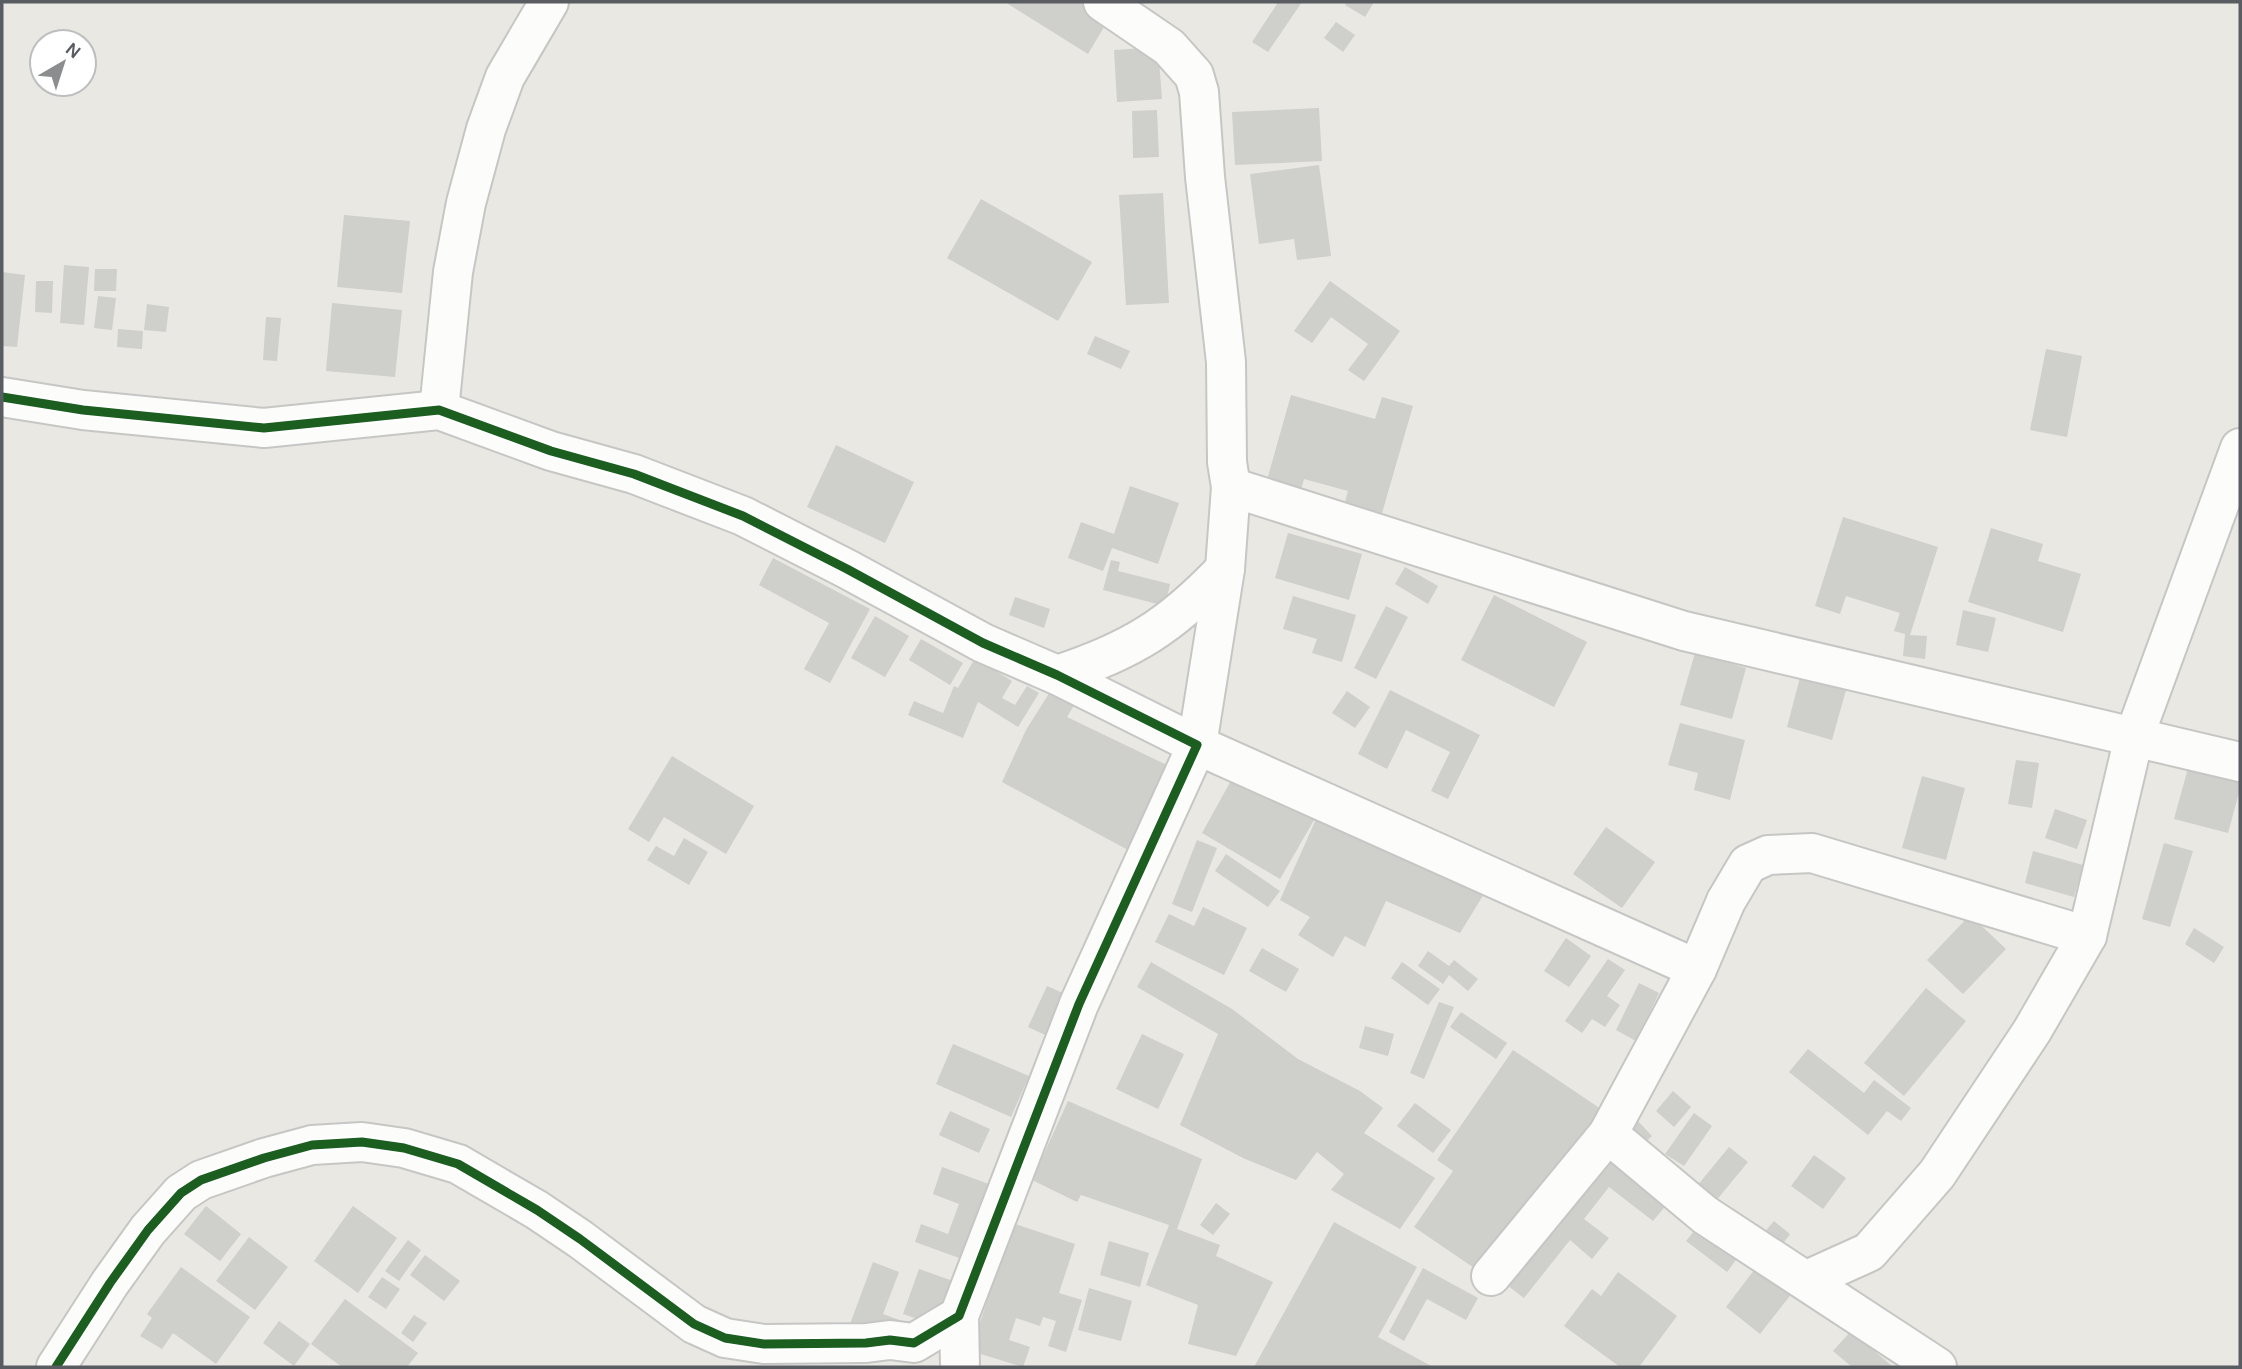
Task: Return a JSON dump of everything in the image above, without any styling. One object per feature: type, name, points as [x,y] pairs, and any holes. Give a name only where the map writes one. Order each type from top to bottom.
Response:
[{"type":"street","points":[[439,410],[453,272],[466,204],[505,77],[550,2]]},
{"type":"street","points":[[960,1367],[960,1316],[1079,1004],[1198,745],[1225,569],[1231,487],[1227,462],[1226,362],[1205,177],[1199,92],[1194,75],[1170,47],[1103,2]]},
{"type":"street","points":[[2,397],[83,410],[264,428],[439,410],[551,451],[634,474],[743,516],[984,643],[1057,675],[1198,745],[1697,969]]},
{"type":"street","points":[[1807,1280],[1869,1252],[1937,1174],[2032,1031],[2087,936],[2134,737],[2240,448]]},
{"type":"street","points":[[1231,487],[1684,631],[2240,762]]},
{"type":"street","points":[[1057,675],[1095,663],[1132,646],[1166,624],[1197,598],[1225,569]]},
{"type":"street","points":[[1491,1276],[1608,1134],[1697,969],[1726,901],[1748,864],[1768,855],[1812,853],[2087,936]]},
{"type":"street","points":[[1608,1134],[1705,1215],[1937,1367]]},
{"type":"street","points":[[56,1367],[110,1283],[149,1230],[181,1193],[201,1180],[264,1158],[312,1145],[362,1142],[404,1149],[458,1164],[537,1210],[580,1239],[694,1324],[725,1338],[764,1344],[866,1343],[890,1340],[914,1343],[960,1316]]},
{"type":"building","points":[[1085,2],[1110,17],[1088,54],[1008,4]]},
{"type":"building","points":[[1274,2],[1302,2],[1268,52],[1252,42],[1277,4]]},
{"type":"building","points":[[1346,2],[1374,2],[1365,17],[1345,5]]},
{"type":"building","points":[[1336,22],[1355,35],[1343,52],[1324,38]]},
{"type":"building","points":[[1158,47],[1162,99],[1117,102],[1114,50]]},
{"type":"building","points":[[1319,108],[1322,161],[1235,165],[1232,112]]},
{"type":"building","points":[[1157,110],[1159,157],[1133,158],[1132,111]]},
{"type":"building","points":[[1319,165],[1331,256],[1297,260],[1294,239],[1259,244],[1250,174]]},
{"type":"building","points":[[1163,193],[1169,303],[1126,305],[1119,195]]},
{"type":"building","points":[[981,199],[1092,262],[1058,321],[947,258]]},
{"type":"building","points":[[344,215],[410,221],[402,293],[337,287]]},
{"type":"building","points":[[64,265],[89,267],[84,325],[60,323]]},
{"type":"building","points":[[95,269],[117,269],[116,291],[94,291]]},
{"type":"building","points":[[2,272],[25,275],[17,347],[2,346]]},
{"type":"building","points":[[36,281],[53,281],[52,313],[35,312]]},
{"type":"building","points":[[1330,281],[1400,331],[1364,381],[1348,370],[1368,344],[1331,317],[1312,343],[1294,331]]},
{"type":"building","points":[[98,296],[116,298],[112,330],[94,328]]},
{"type":"building","points":[[332,303],[402,310],[395,377],[326,371]]},
{"type":"building","points":[[147,304],[169,307],[166,332],[144,330]]},
{"type":"building","points":[[266,317],[281,318],[277,361],[263,360]]},
{"type":"building","points":[[118,329],[143,331],[142,349],[117,347]]},
{"type":"building","points":[[1095,336],[1130,351],[1121,369],[1087,354]]},
{"type":"building","points":[[2046,349],[2082,356],[2067,437],[2030,430]]},
{"type":"building","points":[[1291,395],[1375,419],[1382,397],[1413,406],[1380,520],[1343,509],[1348,491],[1304,479],[1299,497],[1265,487]]},
{"type":"building","points":[[836,445],[914,482],[885,543],[807,507]]},
{"type":"building","points":[[1130,486],[1179,503],[1158,564],[1112,548],[1103,571],[1068,558],[1081,522],[1114,534]]},
{"type":"building","points":[[1843,517],[1938,547],[1910,635],[1927,636],[1925,659],[1903,656],[1905,634],[1894,631],[1900,613],[1846,596],[1840,614],[1815,606]]},
{"type":"building","points":[[1991,528],[2043,544],[2038,561],[2081,574],[2063,632],[1968,602]]},
{"type":"building","points":[[1288,533],[1362,554],[1349,600],[1275,578]]},
{"type":"building","points":[[773,558],[870,609],[830,683],[804,669],[829,623],[759,585]]},
{"type":"building","points":[[1111,560],[1120,562],[1118,571],[1170,584],[1165,606],[1103,590]]},
{"type":"building","points":[[1405,567],[1438,586],[1428,604],[1395,584]]},
{"type":"building","points":[[1494,595],[1587,642],[1554,707],[1461,660]]},
{"type":"building","points":[[1293,596],[1356,615],[1342,662],[1312,653],[1317,639],[1283,629]]},
{"type":"building","points":[[1015,597],[1050,609],[1044,628],[1009,615]]},
{"type":"building","points":[[1386,606],[1408,617],[1376,679],[1354,668]]},
{"type":"building","points":[[1963,610],[1996,618],[1988,652],[1956,645]]},
{"type":"building","points":[[875,616],[909,636],[885,677],[851,658]]},
{"type":"building","points":[[921,639],[963,663],[950,685],[909,660]]},
{"type":"building","points":[[1695,653],[1746,668],[1732,719],[1680,705]]},
{"type":"building","points":[[975,658],[1012,681],[1002,698],[1015,705],[1027,686],[1039,693],[1018,727],[978,702],[963,738],[908,715],[914,701],[943,713],[954,686],[958,688]]},
{"type":"building","points":[[1802,670],[1848,683],[1832,740],[1787,727]]},
{"type":"building","points":[[1053,687],[1076,702],[1067,717],[1169,766],[1128,850],[1002,782],[1026,730]]},
{"type":"building","points":[[1390,690],[1480,735],[1448,799],[1431,791],[1450,752],[1406,730],[1387,769],[1358,754]]},
{"type":"building","points":[[1347,691],[1370,707],[1355,728],[1332,713]]},
{"type":"building","points":[[1680,723],[1745,740],[1730,800],[1694,790],[1698,773],[1668,765]]},
{"type":"building","points":[[672,756],[754,806],[726,854],[664,817],[649,842],[628,829]]},
{"type":"building","points":[[1244,757],[1484,894],[1460,933],[1386,901],[1365,947],[1345,936],[1333,957],[1298,935],[1310,917],[1280,900],[1321,808],[1280,879],[1202,833]]},
{"type":"building","points":[[2016,760],[2039,763],[2032,808],[2008,804]]},
{"type":"building","points":[[2190,761],[2240,775],[2240,789],[2228,833],[2174,819]]},
{"type":"building","points":[[1922,776],[1965,788],[1946,860],[1902,848]]},
{"type":"building","points":[[2055,809],[2087,820],[2077,849],[2045,838]]},
{"type":"building","points":[[1606,827],[1655,862],[1622,908],[1573,874]]},
{"type":"building","points":[[684,838],[708,852],[689,885],[647,860],[656,846],[674,856]]},
{"type":"building","points":[[1197,840],[1217,848],[1192,912],[1172,904]]},
{"type":"building","points":[[2164,843],[2193,851],[2170,927],[2142,919]]},
{"type":"building","points":[[2033,851],[2083,865],[2074,897],[2025,883]]},
{"type":"building","points":[[1226,854],[1280,891],[1268,907],[1215,871]]},
{"type":"building","points":[[1203,907],[1247,928],[1224,975],[1155,942],[1169,914],[1194,926]]},
{"type":"building","points":[[1970,915],[2006,949],[1963,994],[1927,960]]},
{"type":"building","points":[[2194,928],[2224,947],[2214,963],[2185,944]]},
{"type":"building","points":[[1566,938],[1591,956],[1569,987],[1544,971]]},
{"type":"building","points":[[1262,948],[1299,969],[1286,992],[1249,971]]},
{"type":"building","points":[[1428,951],[1449,966],[1454,960],[1478,979],[1468,991],[1449,975],[1443,984],[1418,966]]},
{"type":"building","points":[[1608,959],[1625,970],[1607,996],[1620,1005],[1605,1027],[1592,1019],[1582,1033],[1565,1021]]},
{"type":"building","points":[[1151,962],[1232,1009],[1298,1059],[1360,1091],[1383,1108],[1364,1133],[1435,1178],[1400,1229],[1331,1190],[1344,1174],[1317,1152],[1296,1180],[1243,1158],[1180,1125],[1218,1034],[1137,987]]},
{"type":"building","points":[[1402,962],[1440,989],[1428,1005],[1391,978]]},
{"type":"building","points":[[1639,983],[1659,993],[1636,1041],[1616,1030]]},
{"type":"building","points":[[1047,986],[1092,1006],[1073,1048],[1028,1027]]},
{"type":"building","points":[[1926,988],[1966,1021],[1904,1096],[1864,1063]]},
{"type":"building","points":[[1439,1002],[1454,1007],[1424,1079],[1410,1073]]},
{"type":"building","points":[[1461,1012],[1507,1043],[1496,1059],[1450,1027]]},
{"type":"building","points":[[1365,1026],[1394,1034],[1388,1056],[1359,1048]]},
{"type":"building","points":[[1142,1034],[1184,1054],[1158,1109],[1116,1089]]},
{"type":"building","points":[[953,1044],[1029,1076],[1011,1117],[936,1084]]},
{"type":"building","points":[[1808,1049],[1864,1093],[1874,1080],[1911,1108],[1901,1121],[1887,1111],[1868,1135],[1789,1072]]},
{"type":"building","points":[[1513,1050],[1604,1111],[1483,1274],[1414,1227],[1453,1171],[1437,1160]]},
{"type":"building","points":[[1673,1091],[1691,1107],[1674,1127],[1656,1111]]},
{"type":"building","points":[[1068,1101],[1202,1159],[1177,1229],[1220,1245],[1216,1256],[1273,1282],[1236,1356],[1188,1344],[1198,1305],[1146,1285],[1169,1225],[1081,1195],[1077,1202],[1032,1180]]},
{"type":"building","points":[[1415,1103],[1451,1130],[1433,1153],[1397,1126]]},
{"type":"building","points":[[950,1111],[990,1129],[979,1153],[939,1135]]},
{"type":"building","points":[[1694,1113],[1712,1126],[1684,1166],[1665,1154]]},
{"type":"building","points":[[1635,1118],[1652,1136],[1639,1148],[1622,1130]]},
{"type":"building","points":[[1729,1147],[1748,1162],[1715,1202],[1697,1186]]},
{"type":"building","points":[[1605,1152],[1669,1202],[1653,1221],[1609,1187],[1584,1219],[1609,1238],[1592,1259],[1570,1240],[1524,1298],[1503,1282]]},
{"type":"building","points":[[1814,1155],[1846,1178],[1823,1209],[1791,1186]]},
{"type":"building","points":[[942,1167],[989,1184],[962,1259],[915,1242],[921,1224],[948,1234],[959,1204],[933,1194]]},
{"type":"building","points":[[1216,1203],[1230,1214],[1213,1235],[1200,1225]]},
{"type":"building","points":[[206,1206],[241,1234],[220,1261],[184,1234]]},
{"type":"building","points":[[353,1206],[397,1238],[358,1293],[314,1261]]},
{"type":"building","points":[[1707,1215],[1747,1245],[1727,1272],[1686,1241]]},
{"type":"building","points":[[1774,1221],[1790,1234],[1779,1249],[1762,1235]]},
{"type":"building","points":[[1334,1222],[1417,1267],[1378,1337],[1433,1367],[1254,1367]]},
{"type":"building","points":[[1012,1223],[1075,1244],[1059,1293],[1082,1300],[1066,1352],[1048,1346],[1056,1321],[1043,1317],[1040,1326],[1016,1318],[1009,1340],[1030,1347],[1023,1367],[971,1351]]},
{"type":"building","points":[[249,1237],[288,1267],[255,1310],[216,1281]]},
{"type":"building","points":[[408,1240],[421,1250],[399,1281],[385,1271]]},
{"type":"building","points":[[1109,1241],[1149,1253],[1140,1287],[1100,1275]]},
{"type":"building","points":[[425,1255],[460,1281],[444,1301],[410,1275]]},
{"type":"building","points":[[873,1262],[899,1272],[883,1314],[924,1329],[850,1324]]},
{"type":"building","points":[[1758,1265],[1793,1292],[1760,1334],[1726,1307]]},
{"type":"building","points":[[181,1267],[250,1317],[216,1364],[173,1333],[162,1349],[140,1336],[152,1318],[147,1314]]},
{"type":"building","points":[[1423,1268],[1478,1298],[1466,1320],[1427,1299],[1404,1341],[1389,1332]]},
{"type":"building","points":[[919,1269],[953,1281],[938,1326],[903,1314]]},
{"type":"building","points":[[1618,1272],[1677,1316],[1639,1367],[1620,1367],[1564,1326],[1592,1289],[1601,1296]]},
{"type":"building","points":[[382,1277],[400,1289],[386,1309],[368,1297]]},
{"type":"building","points":[[1089,1288],[1132,1301],[1121,1341],[1078,1330]]},
{"type":"building","points":[[345,1299],[418,1353],[407,1367],[342,1367],[311,1344]]},
{"type":"building","points":[[414,1315],[427,1323],[413,1342],[401,1333]]},
{"type":"building","points":[[279,1321],[310,1344],[294,1366],[263,1343]]},
{"type":"building","points":[[1851,1331],[1893,1367],[1852,1367],[1833,1351]]},
{"type":"cycle path","points":[[2,397],[83,410],[264,428],[439,410],[551,451],[634,474],[743,516],[983,643],[1057,675],[1197,745],[1079,1004],[959,1316],[914,1343],[890,1340],[866,1343],[764,1344],[725,1338],[694,1324],[580,1239],[537,1210],[458,1164],[404,1148],[362,1142],[312,1145],[264,1158],[201,1180],[181,1193],[148,1230],[56,1367]]}]
